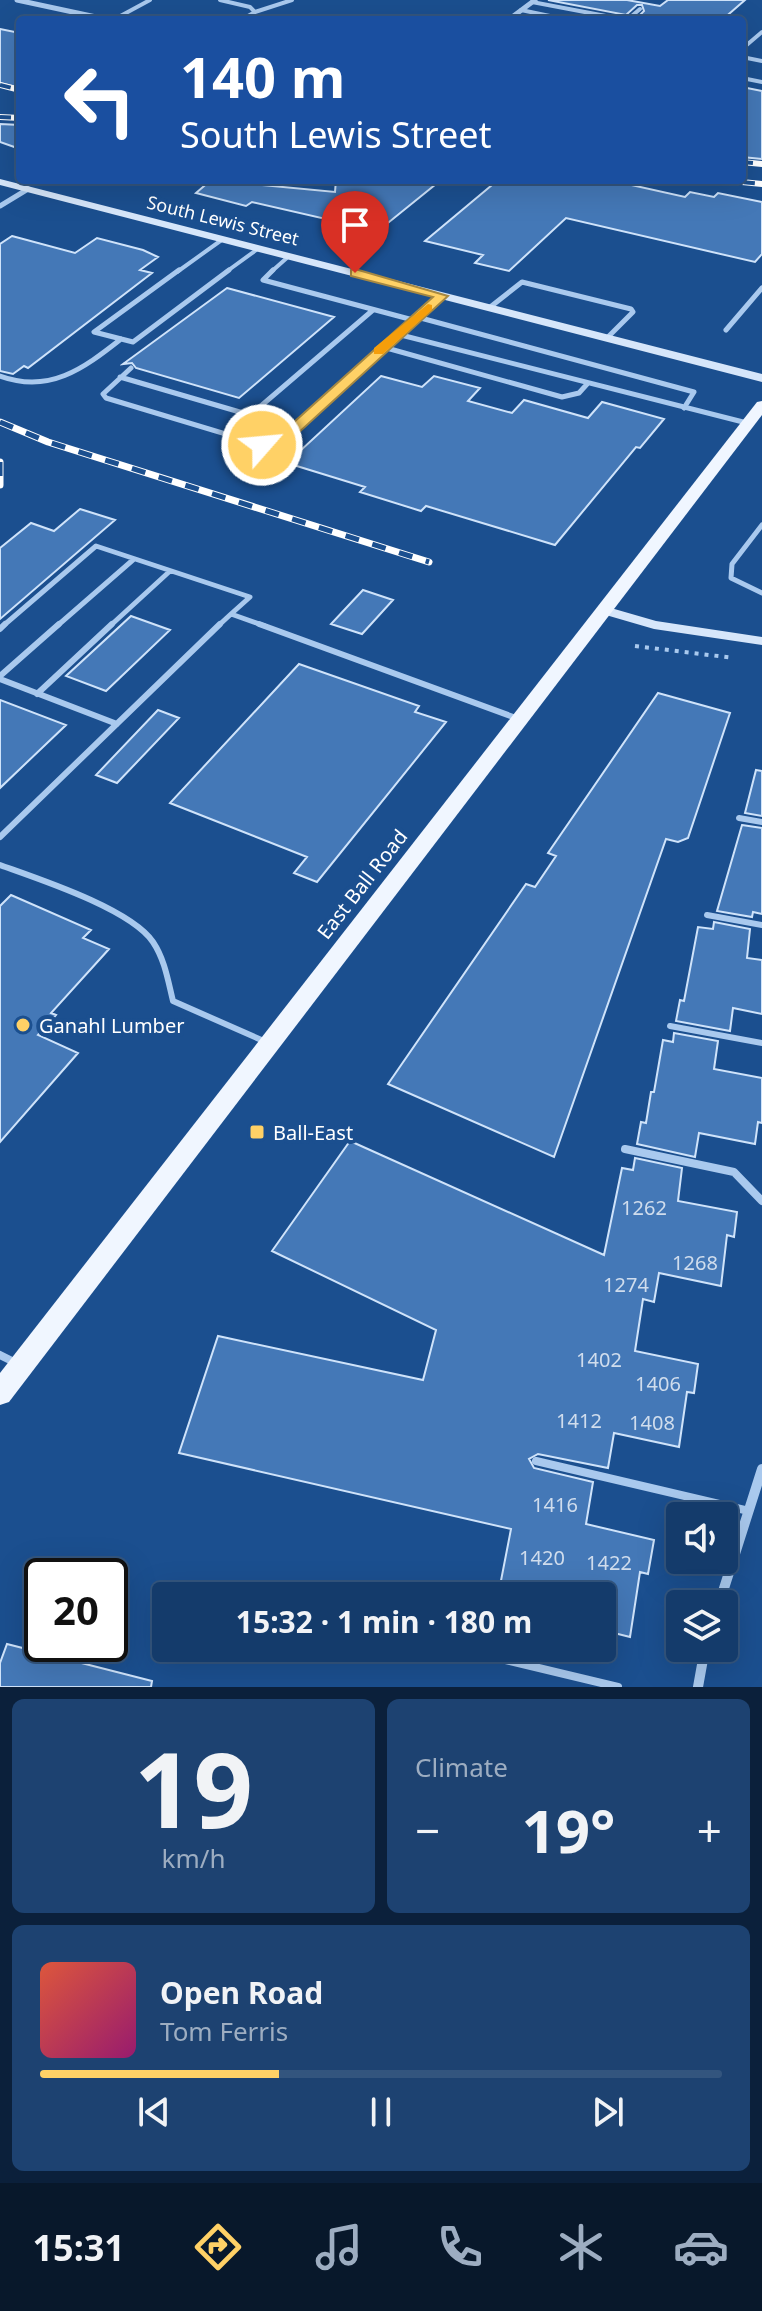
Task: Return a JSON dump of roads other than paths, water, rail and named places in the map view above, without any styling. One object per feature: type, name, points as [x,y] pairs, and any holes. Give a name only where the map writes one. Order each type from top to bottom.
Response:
[{"type":"main road","name":"South Lewis Street","points":[[0,182],[762,378]]},
{"type":"main road","name":"East Ball Road","points":[[0,1393],[762,405]]},
{"type":"main road","points":[[604,610],[654,625],[762,641]]},
{"type":"street","points":[[18,0],[92,16]]},
{"type":"street","points":[[513,16],[534,1]]},
{"type":"street","points":[[0,206],[28,189]]},
{"type":"street","points":[[724,1590],[762,1469]]},
{"type":"street","points":[[698,1687],[702,1662]]},
{"type":"lane","points":[[119,16],[150,0]]},
{"type":"lane","points":[[220,0],[250,7],[255,12]]},
{"type":"lane","points":[[248,16],[292,0]]},
{"type":"lane","points":[[534,1],[607,16]]},
{"type":"lane","points":[[632,16],[640,9]]},
{"type":"lane","points":[[521,10],[550,16]]},
{"type":"lane","points":[[746,46],[762,32]]},
{"type":"lane","points":[[223,239],[94,332],[133,342],[259,248]]},
{"type":"lane","points":[[289,256],[263,280],[694,392],[684,408]]},
{"type":"lane","points":[[489,308],[522,282],[631,309],[633,312],[607,338]]},
{"type":"lane","points":[[726,330],[762,288]]},
{"type":"lane","points":[[131,368],[106,389],[103,394],[106,398],[262,445],[276,445],[442,296]]},
{"type":"lane","points":[[227,435],[373,310]]},
{"type":"lane","points":[[397,334],[748,423]]},
{"type":"lane","points":[[0,376],[25,384],[41,384],[95,360],[121,339]]},
{"type":"lane","points":[[383,347],[562,397],[579,393],[588,383]]},
{"type":"lane","points":[[120,377],[250,415]]},
{"type":"lane","points":[[762,525],[732,564],[731,578],[762,593]]},
{"type":"lane","points":[[0,629],[96,546],[250,597],[0,837]]},
{"type":"lane","points":[[117,724],[0,678],[134,559]]},
{"type":"lane","points":[[37,694],[170,571]]},
{"type":"lane","points":[[231,614],[520,720]]},
{"type":"lane","points":[[739,818],[762,822]]},
{"type":"lane","points":[[0,865],[109,911],[146,933],[159,953],[173,1001],[270,1044]]},
{"type":"lane","points":[[707,915],[762,925]]},
{"type":"lane","points":[[670,1026],[762,1043]]},
{"type":"lane","points":[[625,1149],[734,1172],[762,1201]]},
{"type":"lane","points":[[0,1355],[21,1366]]},
{"type":"lane","points":[[536,1461],[749,1511]]},
{"type":"lane","points":[[514,1662],[618,1687]]},
{"type":"railway","points":[[0,85],[16,89]]},
{"type":"railway","points":[[0,117],[16,118]]},
{"type":"railway","points":[[746,162],[762,164]]},
{"type":"railway","points":[[746,182],[762,184]]},
{"type":"railway","points":[[0,422],[48,442],[429,562]]},
{"type":"railway","points":[[0,462],[0,485]]},
{"type":"place","name":"Ganahl Lumber","points":[[23,1025]]},
{"type":"place","name":"Ball-East","points":[[257,1132]]}]
